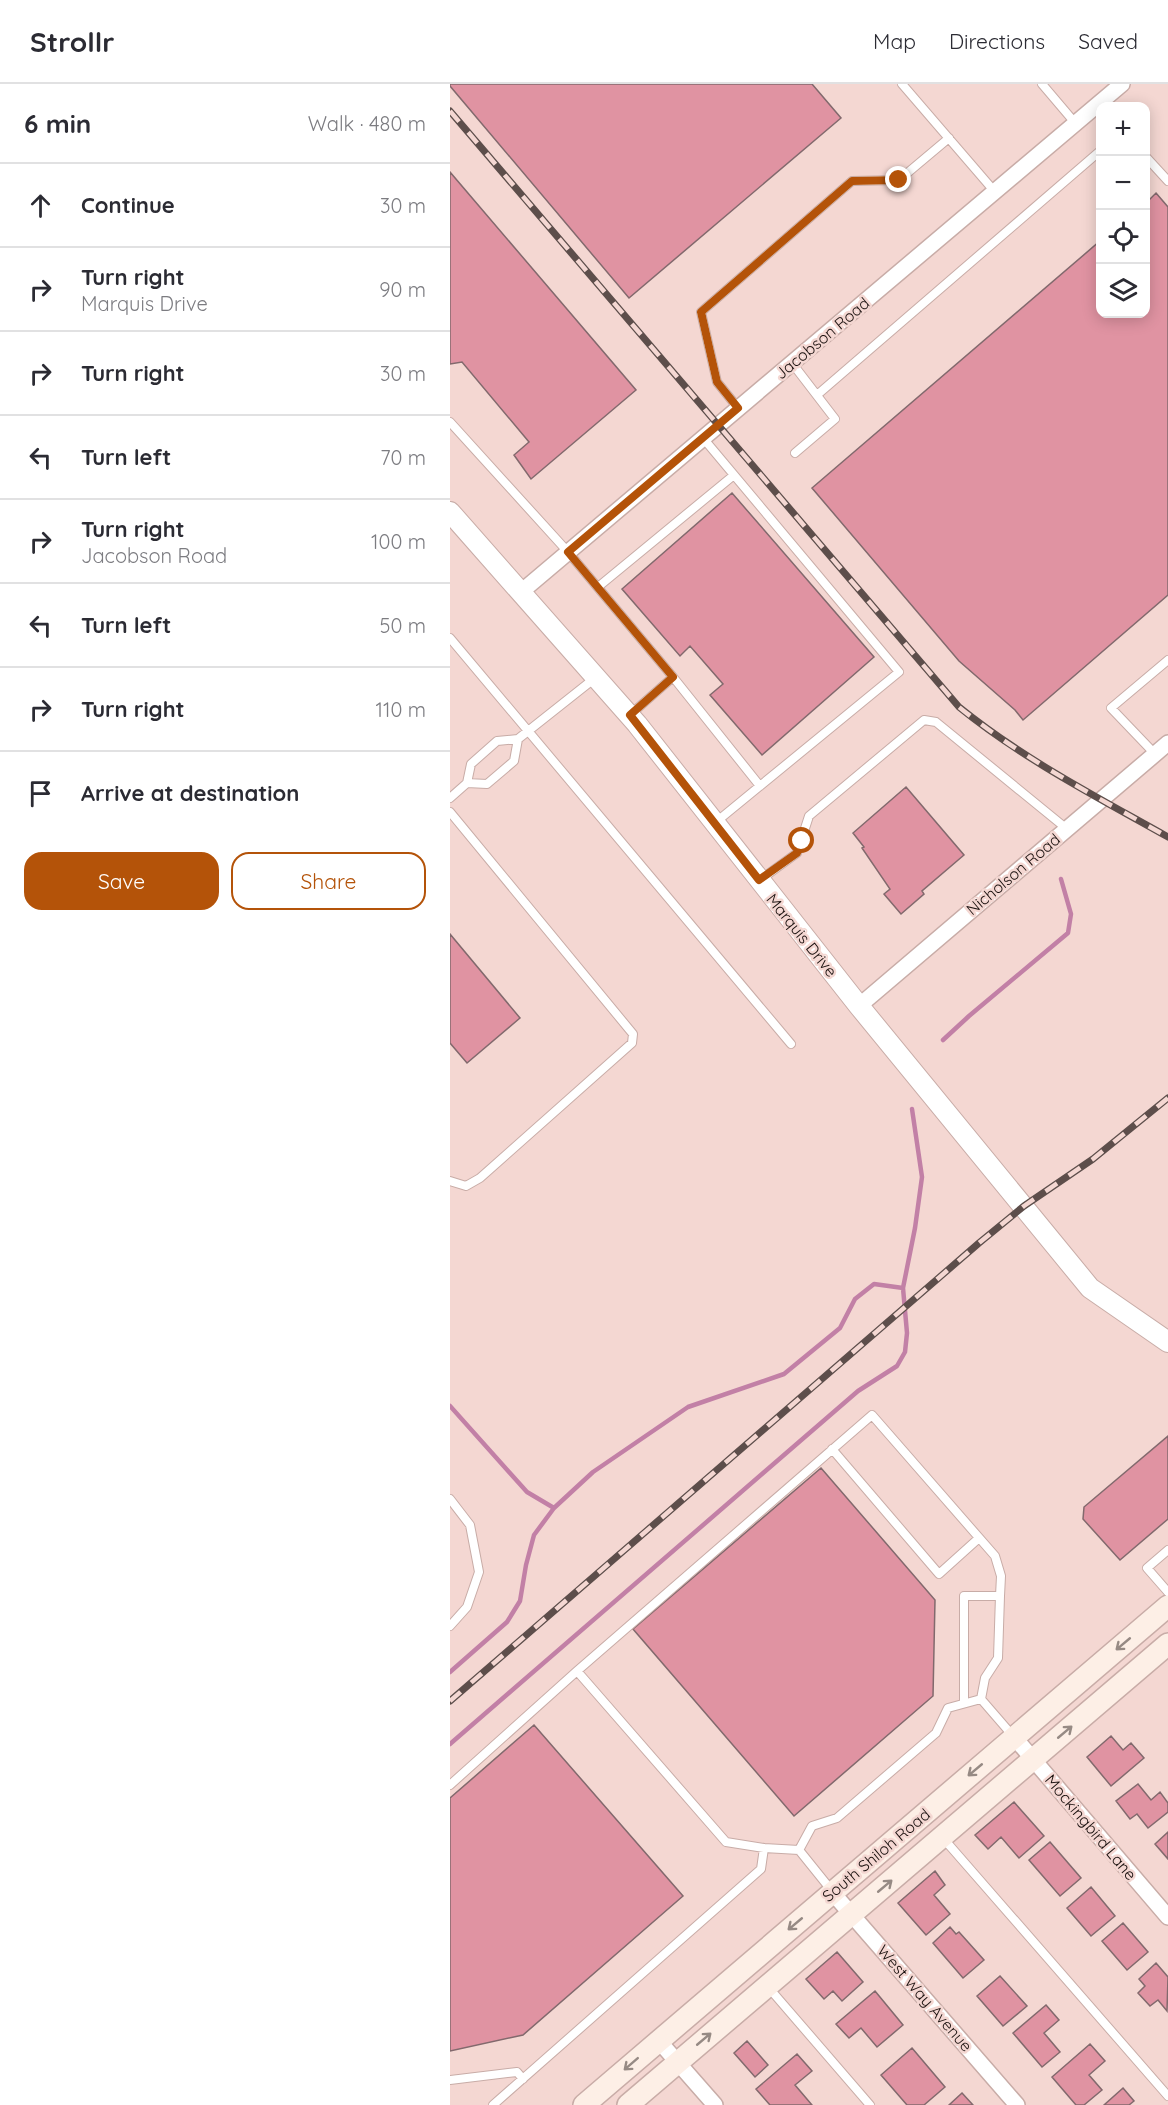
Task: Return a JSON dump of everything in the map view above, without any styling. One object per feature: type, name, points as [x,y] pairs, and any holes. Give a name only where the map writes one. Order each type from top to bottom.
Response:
[{"type":"main road","name":"South Shiloh Road","points":[[584,2105],[657,2040],[1168,1606]]},
{"type":"main road","name":"South Shiloh Road","points":[[628,2105],[1168,1644]]},
{"type":"street","name":"Jacobson Road","points":[[1103,102],[1122,84]]},
{"type":"street","name":"Jacobson Road","points":[[521,592],[1096,108]]},
{"type":"street","name":"Marquis Drive","points":[[450,512],[630,715],[859,1005],[1090,1288],[1168,1342]]},
{"type":"street","name":"Nicholson Road","points":[[859,1005],[1168,743]]},
{"type":"street","name":"Mockingbird Lane","points":[[1014,1737],[1168,1917]]},
{"type":"street","name":"West Way Avenue","points":[[832,1892],[1017,2105]]},
{"type":"street","points":[[657,2040],[715,2105]]},
{"type":"lane","points":[[902,84],[996,192]]},
{"type":"lane","points":[[1042,84],[1076,124]]},
{"type":"lane","points":[[738,408],[717,382],[701,312],[852,181],[899,180],[949,138]]},
{"type":"lane","points":[[817,395],[1096,155]]},
{"type":"lane","points":[[1150,161],[1168,181]]},
{"type":"lane","points":[[792,363],[835,419],[795,453]]},
{"type":"lane","points":[[450,422],[598,587],[760,786]]},
{"type":"lane","points":[[703,438],[899,672],[714,824]]},
{"type":"lane","points":[[598,587],[734,475]]},
{"type":"lane","points":[[450,638],[791,1044]]},
{"type":"lane","points":[[1155,754],[1111,708],[1168,660]]},
{"type":"lane","points":[[450,798],[467,783],[471,764],[497,741],[518,739],[596,677]]},
{"type":"lane","points":[[630,715],[673,677]]},
{"type":"lane","points":[[759,880],[797,853],[810,816],[924,720],[936,722],[1067,829]]},
{"type":"lane","points":[[467,783],[487,784],[514,761],[518,739]]},
{"type":"lane","points":[[450,812],[633,1034],[632,1043],[480,1178],[466,1186],[450,1181]]},
{"type":"lane","points":[[450,1785],[577,1671],[872,1415],[995,1556],[1001,1576],[998,1658],[985,1678],[981,1699]]},
{"type":"lane","points":[[832,1449],[939,1574],[979,1538]]},
{"type":"lane","points":[[450,1499],[471,1525],[479,1572],[467,1607],[450,1626]]},
{"type":"lane","points":[[1168,1550],[1147,1568],[1168,1592]]},
{"type":"lane","points":[[964,1703],[964,1596],[1000,1596]]},
{"type":"lane","points":[[577,1671],[726,1842],[764,1848],[799,1850],[832,1892]]},
{"type":"lane","points":[[799,1850],[813,1826],[837,1818],[936,1733],[948,1708],[981,1699]]},
{"type":"lane","points":[[981,1699],[1014,1737]]},
{"type":"lane","points":[[942,1837],[1168,2096]]},
{"type":"lane","points":[[493,2105],[761,1869],[764,1848]]},
{"type":"lane","points":[[767,1986],[870,2105]]},
{"type":"lane","points":[[450,2080],[517,2072],[524,2079]]},
{"type":"building","points":[[450,84],[812,84],[841,118],[629,298]]},
{"type":"building","points":[[450,172],[636,390],[531,479],[514,455],[529,442],[462,362],[450,364]]},
{"type":"building","points":[[1156,193],[1168,207],[1168,595],[1023,720],[1015,710],[959,661],[812,488],[1096,244],[1096,318],[1150,318],[1150,199]]},
{"type":"building","points":[[732,493],[874,657],[762,755],[710,695],[723,684],[690,646],[680,656],[622,589]]},
{"type":"building","points":[[906,787],[964,855],[922,891],[924,894],[901,914],[884,894],[890,889],[853,833]]},
{"type":"building","points":[[450,934],[520,1018],[467,1063],[450,1043]]},
{"type":"building","points":[[1168,1436],[1168,1519],[1120,1560],[1083,1519],[1084,1507]]},
{"type":"building","points":[[821,1468],[935,1600],[933,1696],[794,1816],[633,1629]]},
{"type":"building","points":[[534,1725],[683,1896],[523,2035],[450,2051],[450,1798]]},
{"type":"building","points":[[1111,1736],[1123,1750],[1131,1743],[1144,1758],[1111,1786],[1087,1757]]},
{"type":"building","points":[[1138,1784],[1151,1800],[1160,1792],[1168,1803],[1168,1812],[1148,1828],[1137,1814],[1130,1819],[1116,1801]]},
{"type":"building","points":[[1014,1802],[1044,1836],[1019,1858],[1001,1837],[988,1849],[975,1835]]},
{"type":"building","points":[[1168,1832],[1168,1859],[1155,1844]]},
{"type":"building","points":[[1050,1842],[1081,1878],[1060,1896],[1029,1860]]},
{"type":"building","points":[[935,1871],[945,1885],[934,1895],[950,1914],[926,1935],[898,1903]]},
{"type":"building","points":[[1091,1887],[1115,1916],[1091,1936],[1067,1908]]},
{"type":"building","points":[[1123,1923],[1148,1952],[1127,1970],[1102,1941]]},
{"type":"building","points":[[950,1927],[956,1934],[959,1932],[984,1960],[963,1978],[933,1943]]},
{"type":"building","points":[[837,1952],[863,1982],[842,2001],[833,1991],[824,1999],[806,1979]]},
{"type":"building","points":[[1156,1963],[1168,1977],[1167,2011],[1158,2000],[1150,2006],[1138,1993],[1145,1986],[1139,1979]]},
{"type":"building","points":[[1000,1976],[1027,2006],[1003,2026],[977,1996]]},
{"type":"building","points":[[875,1991],[903,2025],[877,2047],[861,2028],[849,2038],[836,2024]]},
{"type":"building","points":[[1046,2005],[1059,2020],[1044,2033],[1060,2052],[1042,2067],[1013,2033]]},
{"type":"building","points":[[747,2041],[768,2065],[755,2077],[734,2053]]},
{"type":"building","points":[[1090,2044],[1105,2061],[1089,2075],[1102,2090],[1084,2105],[1076,2105],[1052,2077]]},
{"type":"building","points":[[912,2048],[945,2087],[924,2105],[907,2105],[881,2075]]},
{"type":"building","points":[[797,2054],[812,2071],[795,2085],[812,2105],[770,2105],[756,2089]]},
{"type":"building","points":[[1123,2088],[1134,2101],[1129,2105],[1104,2105]]},
{"type":"building","points":[[962,2093],[973,2105],[949,2105]]},
{"type":"waterway","points":[[943,1040],[1068,933],[1071,914],[1061,879]]},
{"type":"waterway","points":[[450,1744],[858,1391],[897,1366],[905,1352],[907,1333],[903,1288],[922,1177],[912,1109]]},
{"type":"waterway","points":[[450,1672],[507,1622],[520,1601],[534,1535],[554,1508],[593,1472],[688,1407],[784,1374],[840,1328],[855,1299],[874,1284],[903,1288]]},
{"type":"waterway","points":[[450,1406],[527,1492],[554,1508]]},
{"type":"railway","points":[[450,111],[959,707],[1009,744],[1168,837]]},
{"type":"railway","points":[[450,1701],[979,1243],[1024,1206],[1093,1159],[1168,1098]]},
{"type":"route","points":[[802,841],[797,853],[759,880],[630,715],[673,677],[568,552],[738,408],[717,382],[701,312],[852,181],[899,180]]}]
